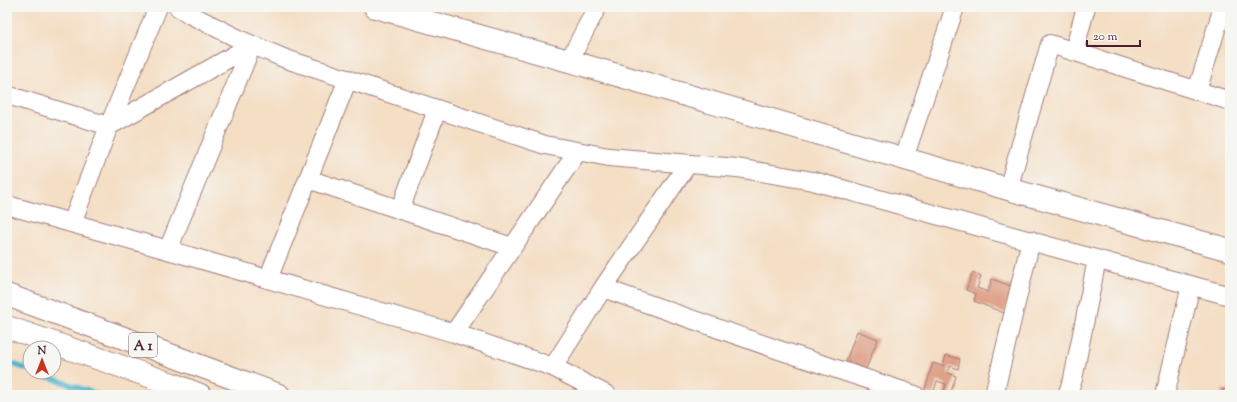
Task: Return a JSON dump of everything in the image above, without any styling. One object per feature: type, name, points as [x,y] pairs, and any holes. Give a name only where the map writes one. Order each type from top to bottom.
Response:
[{"type":"main road","points":[[375,7],[569,61],[1008,189],[1230,250]]},
{"type":"main road","name":"A 1","points":[[7,295],[279,395]]},
{"type":"main road","name":"A 1","points":[[7,327],[200,395]]},
{"type":"street","points":[[72,223],[109,126],[158,7]]},
{"type":"street","points":[[178,7],[252,45],[286,59],[545,145],[609,157],[737,168],[813,181],[1230,296]]},
{"type":"street","points":[[569,61],[597,7]]},
{"type":"street","points":[[904,158],[955,7]]},
{"type":"street","points":[[1074,51],[1086,7]]},
{"type":"street","points":[[1197,91],[1223,7]]},
{"type":"street","points":[[1008,189],[1050,44],[1230,101]]},
{"type":"street","points":[[7,95],[109,126],[252,45]]},
{"type":"street","points":[[168,250],[252,45]]},
{"type":"street","points":[[268,279],[348,80]]},
{"type":"street","points":[[400,210],[437,110]]},
{"type":"street","points":[[454,333],[578,151]]},
{"type":"street","points":[[553,367],[603,288],[688,164]]},
{"type":"street","points":[[308,179],[512,248]]},
{"type":"street","points":[[7,205],[454,333],[553,367],[607,395]]},
{"type":"street","points":[[994,395],[1031,240]]},
{"type":"street","points":[[1067,395],[1073,379],[1097,259]]},
{"type":"street","points":[[1165,395],[1191,285]]},
{"type":"street","points":[[603,288],[776,349],[915,395]]},
{"type":"building","points":[[973,272],[981,276],[977,288],[988,292],[992,279],[1014,287],[1004,313],[974,301],[976,294],[966,290]]},
{"type":"building","points":[[857,331],[878,339],[866,369],[846,361]]},
{"type":"building","points":[[946,355],[960,359],[958,369],[950,366],[948,373],[956,376],[950,395],[943,395],[946,384],[937,381],[933,395],[924,393],[933,363],[943,366]]},
{"type":"building","points":[[1229,386],[1230,395],[1221,395],[1223,389],[1228,391]]},
{"type":"waterway","points":[[7,362],[22,367]]},
{"type":"waterway","points":[[57,380],[99,395]]}]
